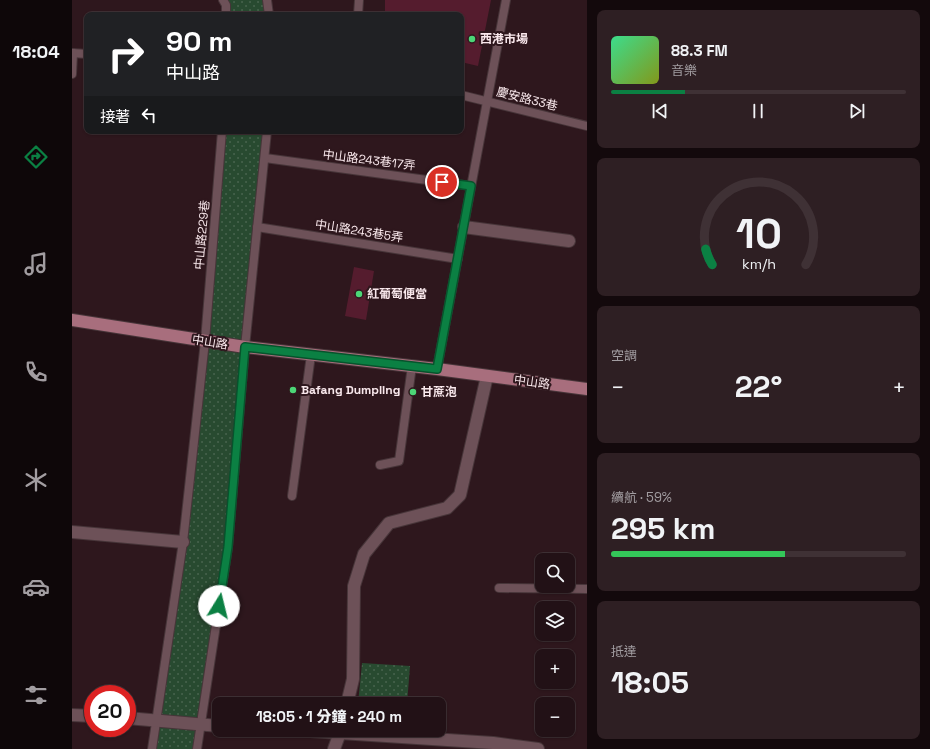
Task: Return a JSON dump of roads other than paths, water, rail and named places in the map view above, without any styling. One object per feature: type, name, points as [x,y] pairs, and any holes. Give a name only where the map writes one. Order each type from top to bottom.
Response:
[{"type":"main road","name":"中山路","points":[[72,320],[245,347],[437,369],[587,389]]},
{"type":"street","points":[[464,227],[569,241]]},
{"type":"street","points":[[349,697],[353,678],[354,586],[364,554],[389,523],[446,508],[460,495],[487,376]]},
{"type":"street","points":[[72,532],[183,542]]},
{"type":"street","points":[[72,715],[84,716]]},
{"type":"street","points":[[136,719],[212,726]]},
{"type":"street","points":[[334,749],[338,737]]},
{"type":"street","points":[[416,737],[492,743],[538,749]]},
{"type":"lane","points":[[223,0],[226,5],[226,12]]},
{"type":"lane","points":[[267,0],[269,12]]},
{"type":"lane","points":[[358,12],[359,0]]},
{"type":"lane","points":[[437,369],[506,0]]},
{"type":"lane","points":[[72,74],[73,53],[84,54]]},
{"type":"lane","name":"慶安路33巷","points":[[464,96],[587,126]]},
{"type":"lane","name":"中山路229巷","points":[[152,749],[155,720],[183,542],[205,341],[222,134]]},
{"type":"lane","points":[[197,749],[228,547],[245,347],[267,134]]},
{"type":"lane","name":"中山路243巷17弄","points":[[265,158],[471,186]]},
{"type":"lane","name":"中山路243巷5弄","points":[[257,227],[458,259]]},
{"type":"lane","points":[[292,496],[311,355]]},
{"type":"lane","points":[[380,465],[399,461],[412,366]]},
{"type":"lane","points":[[498,588],[587,589]]},
{"type":"place","name":"西港市場","points":[[472,39]]},
{"type":"place","name":"紅葡萄便當","points":[[359,294]]},
{"type":"place","name":"Bafang Dumpling","points":[[293,390]]},
{"type":"place","name":"甘蔗泡","points":[[413,392]]}]
